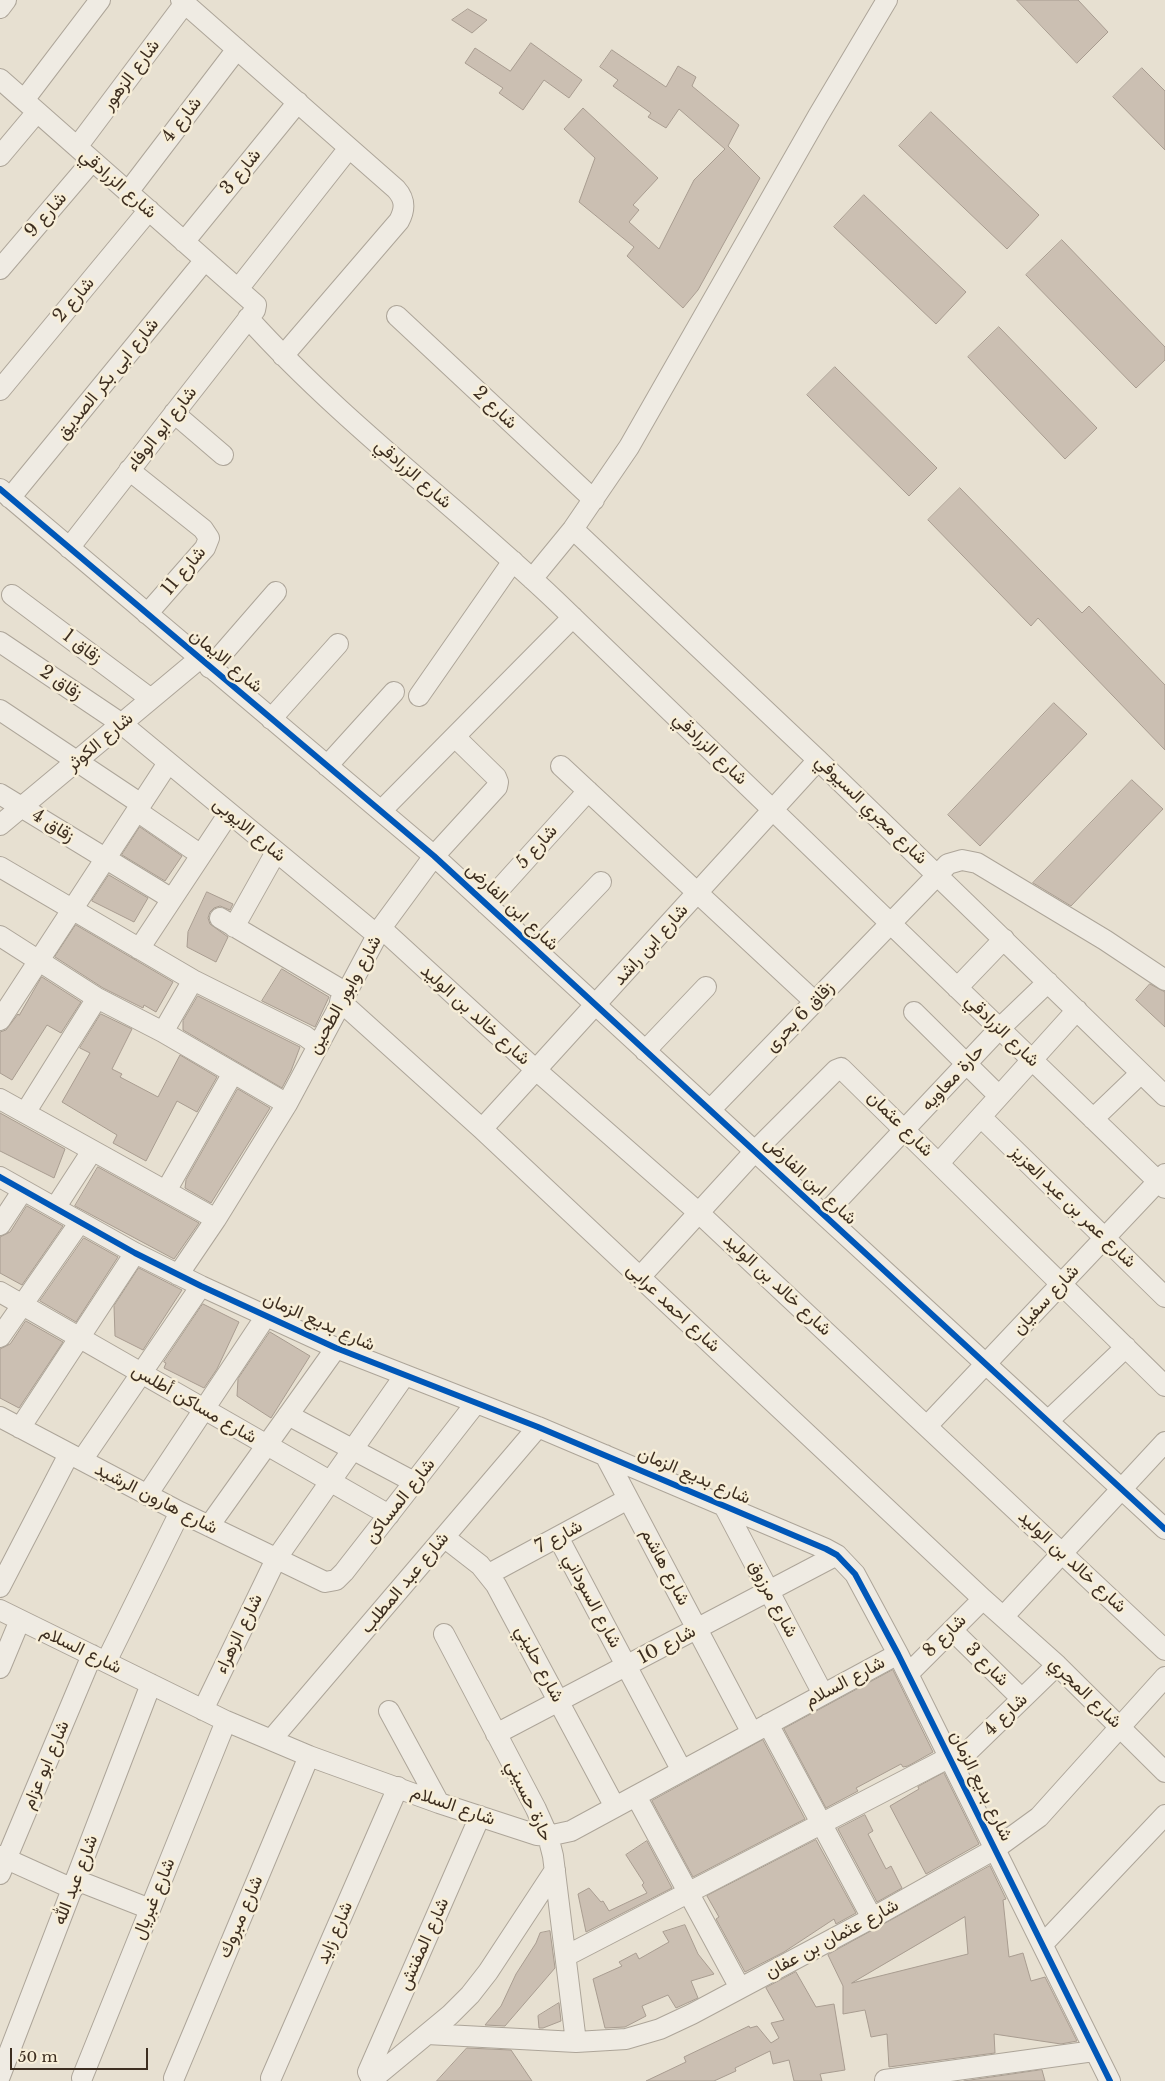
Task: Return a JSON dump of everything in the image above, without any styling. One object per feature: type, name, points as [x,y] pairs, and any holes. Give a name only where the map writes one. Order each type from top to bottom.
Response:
[{"type":"street","points":[[0,8],[6,0]]},
{"type":"street","points":[[0,156],[100,0]]},
{"type":"street","points":[[532,579],[573,529],[629,447],[818,116],[887,0]]},
{"type":"street","points":[[183,2],[402,195],[403,213],[399,220],[283,356]]},
{"type":"street","name":"شارع الزهور","points":[[77,147],[183,2]]},
{"type":"street","name":"شارع 4","points":[[128,192],[237,49]]},
{"type":"street","name":"شارع الزرادقي","points":[[0,79],[256,305],[252,314],[283,356],[333,404],[513,561],[573,617],[1093,1119],[1163,1181]]},
{"type":"street","name":"شارع 3","points":[[184,242],[298,102]]},
{"type":"street","points":[[238,289],[349,148]]},
{"type":"street","name":"شارع 9","points":[[0,269],[92,161]]},
{"type":"street","name":"شارع 2","points":[[0,390],[149,210]]},
{"type":"street","name":"شارع ابى بكر الصديق","points":[[4,497],[205,260]]},
{"type":"street","name":"شارع ابو الوفاء","points":[[69,548],[252,314]]},
{"type":"street","name":"شارع 2","points":[[397,316],[594,500]]},
{"type":"street","points":[[174,413],[223,455]]},
{"type":"street","name":"شارع 11","points":[[129,470],[203,529],[209,538],[205,548],[147,614]]},
{"type":"street","name":"شارع الايمان","points":[[4,497],[69,548],[434,856]]},
{"type":"street","name":"شارع مجري السيوفي","points":[[573,529],[938,874],[1165,1096]]},
{"type":"street","points":[[419,696],[513,561]]},
{"type":"street","name":"شارع الكوثر","points":[[0,825],[152,699],[205,663],[276,592]]},
{"type":"street","name":"زقاق 1","points":[[12,595],[152,699]]},
{"type":"street","points":[[381,811],[573,617]]},
{"type":"street","name":"زقاق 2","points":[[0,642],[122,724]]},
{"type":"street","points":[[271,718],[338,644]]},
{"type":"street","points":[[328,766],[394,692]]},
{"type":"street","points":[[0,710],[77,761],[201,854]]},
{"type":"street","name":"شارع الايوبى","points":[[122,724],[276,852],[379,932]]},
{"type":"street","name":"شارع وابور الطحين","points":[[178,1275],[216,1219],[287,1104],[343,996],[379,932],[434,856],[497,787],[496,777],[455,737]]},
{"type":"street","name":"شارع ابن راشد","points":[[482,1129],[818,760]]},
{"type":"street","points":[[0,1020],[168,763]]},
{"type":"street","points":[[561,766],[815,1002]]},
{"type":"street","name":"شارع 5","points":[[486,904],[588,791]]},
{"type":"street","name":"زقاق 4","points":[[0,794],[172,899]]},
{"type":"street","points":[[139,949],[229,813]]},
{"type":"street","name":"شارع احمد عرابى","points":[[276,852],[227,922],[343,996],[482,1129],[1003,1617]]},
{"type":"street","name":"شارع ابن الفارض","points":[[434,856],[1165,1529]]},
{"type":"street","name":"زقاق 6 بحرى","points":[[710,1110],[948,864],[962,860],[977,863],[1105,940],[1165,980]]},
{"type":"street","points":[[0,867],[193,980],[305,1036],[317,1045]]},
{"type":"street","points":[[536,950],[601,882]]},
{"type":"street","name":"شارع خالد بن الوليد","points":[[379,932],[699,1213],[1165,1650]]},
{"type":"street","points":[[0,936],[97,998],[163,1032],[287,1104]]},
{"type":"street","points":[[957,988],[1004,939]]},
{"type":"street","points":[[163,1032],[193,980]]},
{"type":"street","name":"حارة معاويه","points":[[824,1216],[999,1029],[1048,982]]},
{"type":"street","points":[[645,1050],[706,987]]},
{"type":"street","points":[[25,1113],[97,998]]},
{"type":"street","points":[[939,1163],[1077,1010]]},
{"type":"street","points":[[914,1012],[999,1096]]},
{"type":"street","name":"شارع عثمان","points":[[640,1277],[755,1151],[838,1068],[844,1069],[1165,1386]]},
{"type":"street","points":[[166,1191],[233,1072]]},
{"type":"street","points":[[1093,1119],[1141,1073]]},
{"type":"street","points":[[0,1099],[216,1219]]},
{"type":"street","name":"شارع عمر بن عبد العزيز","points":[[980,1117],[1165,1297]]},
{"type":"street","points":[[55,1208],[92,1150]]},
{"type":"street","name":"شارع بديع الزمان","points":[[0,1177],[178,1275],[336,1348],[538,1427],[723,1504],[837,1555],[855,1574],[898,1654],[1110,2081]]},
{"type":"street","name":"شارع سفيان","points":[[927,1426],[1105,1238],[1163,1181]]},
{"type":"street","points":[[0,1225],[23,1190]]},
{"type":"street","points":[[0,1337],[80,1222]]},
{"type":"street","points":[[20,1428],[135,1253]]},
{"type":"street","points":[[0,1587],[76,1457],[142,1374],[201,1286]]},
{"type":"street","name":"شارع مساكن أطلس","points":[[0,1292],[389,1515]]},
{"type":"street","points":[[148,1495],[266,1316]]},
{"type":"street","points":[[1048,1421],[1126,1347]]},
{"type":"street","points":[[209,1526],[336,1348]]},
{"type":"street","name":"شارع الزهراء","points":[[203,1710],[276,1559],[406,1375]]},
{"type":"street","name":"شارع المساكن","points":[[314,1577],[325,1582],[336,1580],[344,1572],[476,1403]]},
{"type":"street","points":[[288,1415],[414,1482]]},
{"type":"street","name":"شارع هارون الرشيد","points":[[0,1417],[180,1512],[314,1577]]},
{"type":"street","name":"شارع عبد المطلب","points":[[271,1740],[538,1427]]},
{"type":"street","points":[[1003,1617],[1165,1442]]},
{"type":"street","name":"شارع هاشم","points":[[605,1455],[697,1629],[822,1824],[872,1918]]},
{"type":"street","name":"شارع 7","points":[[489,1574],[628,1499]]},
{"type":"street","name":"شارع مرزوق","points":[[723,1504],[823,1694]]},
{"type":"street","name":"شارع ابو عزام","points":[[2,1863],[99,1659],[180,1512]]},
{"type":"street","name":"شارع حليني","points":[[444,1537],[489,1574],[615,1807]]},
{"type":"street","name":"شارع السوداني","points":[[558,1538],[682,1771]]},
{"type":"street","name":"شارع 10","points":[[496,1734],[837,1555]]},
{"type":"street","name":"شارع 8","points":[[908,1674],[983,1599]]},
{"type":"street","name":"شارع السلام","points":[[0,1610],[226,1721],[309,1756],[480,1816],[537,1835],[548,1836],[571,1831],[898,1654]]},
{"type":"street","name":"شارع المجري","points":[[1003,1617],[1057,1665],[1165,1772]]},
{"type":"street","points":[[0,1668],[20,1620]]},
{"type":"street","name":"شارع 3","points":[[952,1630],[1022,1700]]},
{"type":"street","name":"حارة حسيني","points":[[444,1634],[543,1822],[548,1836],[555,1870],[576,2042]]},
{"type":"street","name":"شارع 4","points":[[566,1956],[822,1824],[952,1761],[1022,1700],[1057,1665]]},
{"type":"street","name":"شارع عثمان بن عفان","points":[[427,2034],[576,2042],[626,2039],[643,2035],[676,2022],[872,1918],[995,1849],[1039,1817],[1165,1677]]},
{"type":"street","name":"شارع عبد الله","points":[[0,2076],[151,1684]]},
{"type":"street","points":[[389,1711],[439,1802]]},
{"type":"street","name":"شارع غبريال","points":[[82,2078],[226,1721]]},
{"type":"street","name":"شارع مبروك","points":[[174,2078],[309,1756]]},
{"type":"street","name":"شارع زايد","points":[[272,2078],[398,1787]]},
{"type":"street","points":[[636,1796],[740,1988]]},
{"type":"street","points":[[1043,1944],[1165,1815]]},
{"type":"street","name":"شارع المفتش","points":[[427,2034],[374,2078],[371,2078],[368,2072],[480,1816]]},
{"type":"street","points":[[2,1863],[150,1909]]},
{"type":"street","points":[[427,2034],[463,2002],[488,1972],[555,1870]]},
{"type":"street","points":[[885,2080],[1094,2051]]},
{"type":"building","points":[[1017,0],[1078,0],[1108,32],[1077,63]]},
{"type":"building","points":[[468,9],[487,20],[472,33],[452,20]]},
{"type":"building","points":[[531,43],[582,80],[569,98],[544,80],[523,110],[499,93],[503,88],[465,63],[475,48],[510,71]]},
{"type":"building","points":[[612,50],[666,87],[678,66],[696,77],[692,86],[739,125],[728,146],[760,178],[698,290],[683,308],[627,256],[634,247],[579,202],[595,158],[564,129],[583,108],[658,178],[633,205],[639,210],[629,222],[659,249],[694,180],[725,149],[679,109],[666,128],[648,117],[651,113],[613,86],[618,80],[600,67]]},
{"type":"building","points":[[1142,68],[1165,91],[1165,150],[1113,97]]},
{"type":"building","points":[[931,112],[1039,215],[1007,249],[899,146]]},
{"type":"building","points":[[864,195],[966,292],[936,324],[834,227]]},
{"type":"building","points":[[1062,240],[1165,347],[1165,360],[1136,388],[1026,275]]},
{"type":"building","points":[[999,327],[1097,428],[1065,459],[968,357]]},
{"type":"building","points":[[835,367],[937,468],[909,496],[807,395]]},
{"type":"building","points":[[960,488],[1082,613],[1089,606],[1165,685],[1165,750],[1038,618],[1031,626],[928,520]]},
{"type":"building","points":[[1054,703],[1087,734],[980,846],[948,815]]},
{"type":"building","points":[[1132,780],[1163,809],[1071,906],[1033,883]]},
{"type":"building","points":[[140,827],[182,856],[165,881],[122,855]]},
{"type":"building","points":[[109,875],[148,898],[134,922],[92,901]]},
{"type":"building","points":[[207,892],[233,904],[230,910],[220,906],[214,908],[208,918],[210,924],[228,937],[216,962],[187,947],[188,932]]},
{"type":"building","points":[[76,925],[173,982],[156,1012],[144,1005],[143,1008],[103,988],[55,957]]},
{"type":"building","points":[[282,969],[329,997],[315,1027],[262,1001]]},
{"type":"building","points":[[42,977],[81,1002],[61,1033],[47,1025],[12,1080],[0,1073],[0,1032],[6,1030],[19,1015]]},
{"type":"building","points":[[1150,984],[1165,992],[1165,1027],[1136,1000]]},
{"type":"building","points":[[198,996],[300,1047],[282,1088],[183,1030],[183,1021]]},
{"type":"building","points":[[101,1014],[132,1029],[112,1069],[122,1074],[120,1077],[158,1097],[180,1055],[217,1077],[197,1112],[177,1101],[146,1161],[113,1143],[117,1135],[62,1102],[90,1053],[80,1048]]},
{"type":"building","points":[[238,1089],[270,1108],[211,1203],[185,1188],[186,1180]]},
{"type":"building","points":[[0,1113],[65,1149],[54,1178],[0,1151]]},
{"type":"building","points":[[98,1167],[199,1223],[174,1259],[75,1206]]},
{"type":"building","points":[[27,1206],[63,1226],[22,1285],[0,1273],[0,1237],[10,1232]]},
{"type":"building","points":[[84,1238],[118,1257],[76,1322],[40,1301]]},
{"type":"building","points":[[139,1268],[182,1290],[143,1350],[115,1336],[114,1306]]},
{"type":"building","points":[[203,1304],[239,1322],[217,1369],[204,1388],[164,1368],[166,1363],[164,1362]]},
{"type":"building","points":[[26,1321],[63,1342],[19,1408],[0,1398],[0,1349],[10,1344]]},
{"type":"building","points":[[270,1332],[310,1356],[271,1418],[237,1396],[238,1379]]},
{"type":"building","points":[[893,1670],[933,1752],[908,1766],[903,1767],[901,1764],[856,1788],[858,1791],[826,1808],[784,1729]]},
{"type":"building","points":[[763,1740],[805,1819],[693,1877],[652,1801]]},
{"type":"building","points":[[944,1773],[979,1844],[926,1874],[890,1806],[919,1789],[918,1787]]},
{"type":"building","points":[[865,1815],[873,1831],[868,1834],[886,1869],[891,1866],[902,1888],[877,1902],[838,1829]]},
{"type":"building","points":[[816,1840],[856,1913],[836,1924],[834,1919],[784,1952],[745,1972],[716,1919],[719,1917],[707,1896]]},
{"type":"building","points":[[647,1841],[672,1888],[586,1932],[578,1894],[589,1888],[601,1902],[603,1901],[609,1911],[647,1893],[642,1885],[644,1883],[626,1855]]},
{"type":"building","points":[[990,1866],[1006,1899],[1003,1900],[1009,1957],[1023,1953],[1031,1981],[1045,1977],[1077,2041],[1061,2044],[994,2034],[995,2053],[889,2067],[887,2034],[871,2037],[865,2010],[843,2014],[843,1986],[828,1955]],"holes":[[[965,1917],[968,1954],[852,1983]]]},
{"type":"building","points":[[685,1925],[698,1954],[714,1974],[691,1981],[698,1998],[676,2008],[668,1995],[642,2006],[646,2016],[625,2027],[605,2028],[593,1979],[622,1966],[619,1962],[636,1953],[639,1959],[669,1942],[663,1932]]},
{"type":"building","points":[[550,1931],[555,1968],[505,2026],[485,2025],[501,2006],[516,1974],[536,1943],[540,1933]]},
{"type":"building","points":[[796,1972],[816,2007],[834,2004],[845,2070],[820,2074],[822,2081],[794,2081],[789,2060],[773,2064],[770,2051],[735,2068],[736,2071],[714,2081],[646,2081],[686,2062],[684,2057],[749,2026],[750,2028],[757,2026],[771,2043],[779,2038],[771,2023],[784,2020],[766,1988]]},
{"type":"building","points":[[559,2003],[561,2021],[539,2028],[538,2016]]},
{"type":"building","points":[[467,2048],[511,2050],[532,2081],[437,2081]]},
{"type":"building","points":[[1042,2070],[1045,2081],[964,2081]]},
{"type":"cycle path","points":[[0,489],[434,856],[1165,1529]]},
{"type":"cycle path","points":[[0,1177],[135,1253],[201,1286],[336,1348],[538,1427],[837,1555],[855,1574],[898,1654],[1110,2081]]}]
